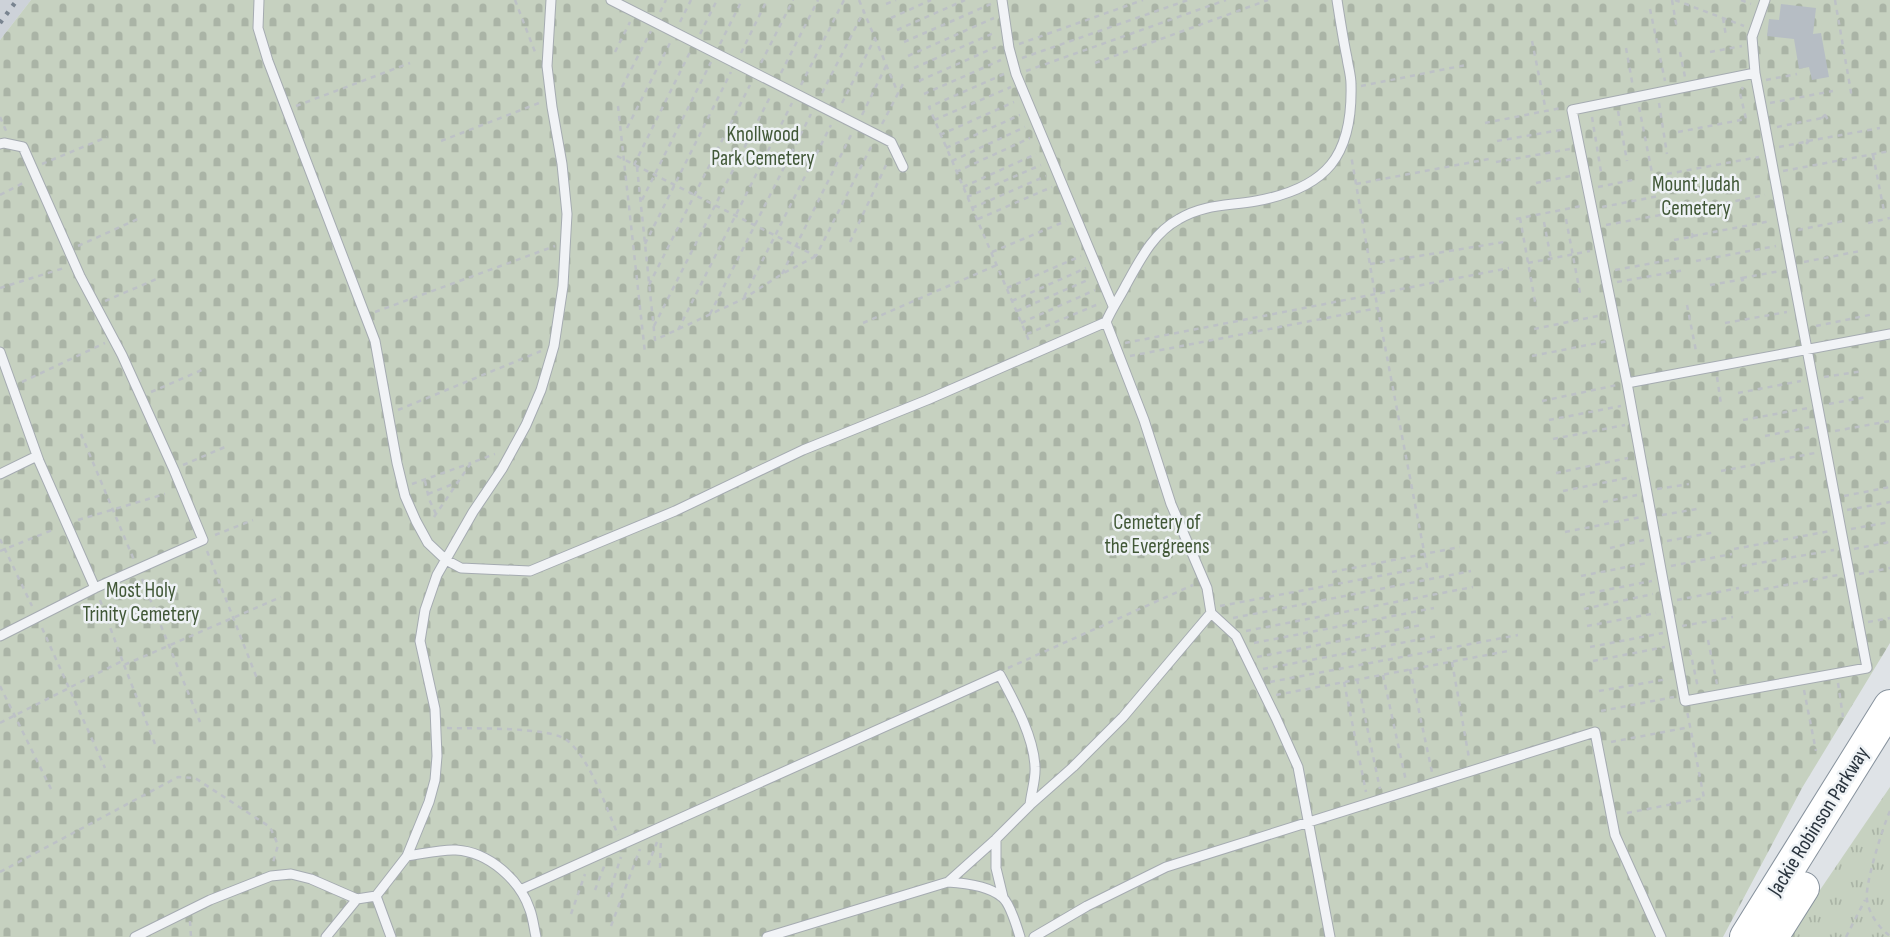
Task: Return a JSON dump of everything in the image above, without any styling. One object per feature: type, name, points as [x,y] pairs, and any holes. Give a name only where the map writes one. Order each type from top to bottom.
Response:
[{"type":"highway","name":"Jackie Robinson Parkway","points":[[1746,937],[1890,706]]},
{"type":"highway","name":"Jackie Robinson Parkway","points":[[1772,937],[1890,742]]},
{"type":"lane","points":[[259,0],[258,28],[268,61],[375,341],[397,463],[415,521],[428,542],[446,560],[461,568],[530,571],[675,511],[803,450],[927,400],[1106,322],[1138,261],[1153,241],[1178,219],[1210,206],[1256,201],[1297,190],[1324,174],[1342,150],[1347,131],[1351,88],[1337,0]]},
{"type":"lane","points":[[135,937],[210,900],[271,876],[291,874],[311,879],[357,899],[376,896],[407,856],[429,802],[435,780],[437,756],[435,709],[420,640],[425,610],[437,575],[526,425],[541,390],[554,346],[563,286],[567,214],[547,66],[551,0]]},
{"type":"lane","points":[[611,0],[891,142],[903,167]]},
{"type":"lane","points":[[998,1],[1012,73],[1032,110],[1113,306]]},
{"type":"lane","points":[[1753,76],[1572,110],[1627,383],[1685,698],[1719,695],[1867,668],[1753,76],[1752,37],[1760,3]]},
{"type":"lane","points":[[0,144],[23,147],[75,265],[141,397],[203,540],[95,588],[0,636]]},
{"type":"lane","points":[[1106,322],[1144,420],[1171,504],[1207,588],[1211,610],[1240,646],[1298,767],[1330,937]]},
{"type":"lane","points":[[1627,383],[1890,334]]},
{"type":"lane","points":[[0,352],[37,456],[95,588]]},
{"type":"lane","points":[[0,474],[37,456]]},
{"type":"lane","points":[[948,882],[1124,717],[1211,610]]},
{"type":"lane","points":[[520,890],[1000,675],[1016,705],[1035,767],[1030,804]]},
{"type":"lane","points":[[1034,937],[1087,906],[1166,867],[1595,732],[1615,835],[1661,937]]},
{"type":"lane","points":[[996,839],[996,868],[1003,897],[1020,937]]},
{"type":"lane","points":[[407,856],[456,850],[480,856],[501,868],[520,890],[530,909],[536,937]]},
{"type":"lane","points":[[767,937],[948,882],[975,884],[1003,897]]},
{"type":"lane","points":[[376,896],[391,937]]},
{"type":"lane","points":[[326,937],[357,899]]},
{"type":"path","points":[[515,0],[538,60]]},
{"type":"path","points":[[627,128],[691,0]]},
{"type":"path","points":[[717,0],[635,166],[655,340],[743,299],[816,256],[904,82]]},
{"type":"path","points":[[640,203],[742,0]]},
{"type":"path","points":[[645,244],[767,0]]},
{"type":"path","points":[[649,285],[793,0]]},
{"type":"path","points":[[654,326],[818,0]]},
{"type":"path","points":[[678,330],[844,0]]},
{"type":"path","points":[[859,0],[898,93]]},
{"type":"path","points":[[886,4],[896,0]]},
{"type":"path","points":[[891,18],[931,0]]},
{"type":"path","points":[[897,30],[965,0]]},
{"type":"path","points":[[919,81],[1005,47],[1143,0]]},
{"type":"path","points":[[924,94],[1008,60],[1188,0]]},
{"type":"path","points":[[1035,353],[929,107],[1012,73],[1226,0]]},
{"type":"path","points":[[1096,62],[1268,0]]},
{"type":"path","points":[[1677,29],[1674,0],[1748,27]]},
{"type":"path","points":[[1741,0],[1760,3]]},
{"type":"path","points":[[1835,0],[1852,98]]},
{"type":"path","points":[[904,42],[998,1]]},
{"type":"path","points":[[1650,9],[1662,92],[1667,154]]},
{"type":"path","points":[[710,314],[864,11]]},
{"type":"path","points":[[615,52],[634,12]]},
{"type":"path","points":[[908,56],[997,17]]},
{"type":"path","points":[[1723,18],[1726,36]]},
{"type":"path","points":[[622,87],[655,22]]},
{"type":"path","points":[[914,68],[999,31]]},
{"type":"path","points":[[743,299],[875,38]]},
{"type":"path","points":[[1532,41],[1546,111]]},
{"type":"path","points":[[1710,52],[1752,44]]},
{"type":"path","points":[[1626,48],[1655,188]]},
{"type":"path","points":[[1680,52],[1687,87]]},
{"type":"path","points":[[286,109],[410,62]]},
{"type":"path","points":[[1351,88],[1466,65]]},
{"type":"path","points":[[782,274],[886,66]]},
{"type":"path","points":[[1678,132],[1746,119],[1740,93],[1753,76],[1797,74]]},
{"type":"path","points":[[934,120],[1013,86]]},
{"type":"path","points":[[1760,105],[1833,91]]},
{"type":"path","points":[[940,135],[1026,97]]},
{"type":"path","points":[[1616,101],[1627,161]]},
{"type":"path","points":[[441,141],[543,103]]},
{"type":"path","points":[[618,106],[645,353]]},
{"type":"path","points":[[1485,122],[1571,106]]},
{"type":"path","points":[[1590,107],[1601,172]]},
{"type":"path","points":[[946,148],[1032,110]]},
{"type":"path","points":[[1765,129],[1822,118]]},
{"type":"path","points":[[951,161],[1036,122]]},
{"type":"path","points":[[1497,141],[1576,127]]},
{"type":"path","points":[[1667,174],[1880,128]]},
{"type":"path","points":[[1211,610],[1427,567],[1377,308],[1347,131]]},
{"type":"path","points":[[956,172],[1041,134]]},
{"type":"path","points":[[32,167],[107,137]]},
{"type":"path","points":[[1496,162],[1580,147]]},
{"type":"path","points":[[850,242],[894,149]]},
{"type":"path","points":[[963,187],[1048,149]]},
{"type":"path","points":[[1773,173],[1890,151]]},
{"type":"path","points":[[1873,155],[1884,211]]},
{"type":"path","points":[[617,156],[816,256]]},
{"type":"path","points":[[1356,184],[1489,159]]},
{"type":"path","points":[[967,197],[1052,160]]},
{"type":"path","points":[[1536,183],[1585,173]]},
{"type":"path","points":[[972,208],[1051,174]]},
{"type":"path","points":[[0,195],[37,177]]},
{"type":"path","points":[[1588,189],[1633,180]]},
{"type":"path","points":[[977,220],[1055,185]]},
{"type":"path","points":[[1706,207],[1777,192]]},
{"type":"path","points":[[1536,307],[1518,219],[1659,196]]},
{"type":"path","points":[[1596,227],[1699,208]]},
{"type":"path","points":[[69,250],[140,218]]},
{"type":"path","points":[[1868,223],[1890,218]]},
{"type":"path","points":[[991,252],[1069,219]]},
{"type":"path","points":[[1566,219],[1580,293]]},
{"type":"path","points":[[1674,240],[1782,219]]},
{"type":"path","points":[[1544,222],[1551,259]]},
{"type":"path","points":[[1784,233],[1843,222]]},
{"type":"path","points":[[1370,264],[1504,242]]},
{"type":"path","points":[[365,316],[559,244]]},
{"type":"path","points":[[1696,261],[1786,244]]},
{"type":"path","points":[[1528,263],[1600,249]]},
{"type":"path","points":[[1710,285],[1860,251]]},
{"type":"path","points":[[1007,288],[1084,255]]},
{"type":"path","points":[[1605,272],[1681,258]]},
{"type":"path","points":[[0,288],[75,265]]},
{"type":"path","points":[[863,323],[997,265]]},
{"type":"path","points":[[1012,301],[1089,266]]},
{"type":"path","points":[[1115,345],[1509,268]]},
{"type":"path","points":[[1607,284],[1685,270]]},
{"type":"path","points":[[1017,311],[1093,277]]},
{"type":"path","points":[[96,305],[159,278]]},
{"type":"path","points":[[1021,323],[1098,288]]},
{"type":"path","points":[[1027,334],[1103,302]]},
{"type":"path","points":[[1687,305],[1696,351]]},
{"type":"path","points":[[1120,358],[1377,308]]},
{"type":"path","points":[[1725,323],[1798,310]]},
{"type":"path","points":[[1534,329],[1613,313]]},
{"type":"path","points":[[1802,329],[1874,314]]},
{"type":"path","points":[[12,386],[113,338]]},
{"type":"path","points":[[1532,356],[1618,340]]},
{"type":"path","points":[[388,414],[545,349],[544,355]]},
{"type":"path","points":[[1715,367],[1721,404]]},
{"type":"path","points":[[141,397],[202,370]]},
{"type":"path","points":[[1738,393],[1863,371]]},
{"type":"path","points":[[1542,401],[1627,383]]},
{"type":"path","points":[[1743,420],[1866,397]]},
{"type":"path","points":[[1549,420],[1631,404]]},
{"type":"path","points":[[1765,436],[1890,421]]},
{"type":"path","points":[[1553,439],[1634,423]]},
{"type":"path","points":[[81,434],[200,722]]},
{"type":"path","points":[[174,470],[225,447]]},
{"type":"path","points":[[1721,471],[1825,451]]},
{"type":"path","points":[[403,488],[504,452]]},
{"type":"path","points":[[1556,473],[1640,455]]},
{"type":"path","points":[[425,480],[435,515],[471,463]]},
{"type":"path","points":[[1563,491],[1644,475]]},
{"type":"path","points":[[428,494],[458,482]]},
{"type":"path","points":[[1603,502],[1689,484]]},
{"type":"path","points":[[1834,498],[1890,487]]},
{"type":"path","points":[[2,550],[66,524],[165,494]]},
{"type":"path","points":[[1837,512],[1890,502]]},
{"type":"path","points":[[1565,532],[1697,509]]},
{"type":"path","points":[[253,520],[203,540],[258,681]]},
{"type":"path","points":[[1734,549],[1890,522]]},
{"type":"path","points":[[1610,548],[1716,532]]},
{"type":"path","points":[[0,540],[2,550],[38,617],[105,768]]},
{"type":"path","points":[[1742,566],[1890,542]]},
{"type":"path","points":[[1332,572],[1460,547]]},
{"type":"path","points":[[1581,576],[1732,554]]},
{"type":"path","points":[[1744,593],[1890,568]]},
{"type":"path","points":[[1219,621],[1471,571]]},
{"type":"path","points":[[1580,595],[1663,578]]},
{"type":"path","points":[[1000,675],[1010,666],[1204,580]]},
{"type":"path","points":[[1232,633],[1473,586]]},
{"type":"path","points":[[95,588],[155,744]]},
{"type":"path","points":[[1587,626],[1739,588]]},
{"type":"path","points":[[1584,609],[1665,591]]},
{"type":"path","points":[[0,723],[123,663],[170,646],[281,597]]},
{"type":"path","points":[[1240,646],[1434,608]]},
{"type":"path","points":[[1590,647],[1733,617]]},
{"type":"path","points":[[1858,624],[1890,618]]},
{"type":"path","points":[[1247,659],[1421,625]]},
{"type":"path","points":[[1259,684],[1518,635]]},
{"type":"path","points":[[1253,671],[1438,636]]},
{"type":"path","points":[[1708,640],[1719,695]]},
{"type":"path","points":[[1592,661],[1675,645]]},
{"type":"path","points":[[1690,650],[1700,698]]},
{"type":"path","points":[[1266,697],[1508,651]]},
{"type":"path","points":[[1452,662],[1471,772]]},
{"type":"path","points":[[1410,669],[1434,783]]},
{"type":"path","points":[[1836,673],[1843,717]]},
{"type":"path","points":[[1383,675],[1408,791]]},
{"type":"path","points":[[1599,691],[1681,676]]},
{"type":"path","points":[[1357,680],[1382,800]]},
{"type":"path","points":[[1802,680],[1816,751]]},
{"type":"path","points":[[1344,682],[1369,804]]},
{"type":"path","points":[[0,685],[52,791]]},
{"type":"path","points":[[1601,710],[1685,698],[1704,798],[1627,813]]},
{"type":"path","points":[[1612,742],[1690,727]]},
{"type":"path","points":[[436,728],[548,732],[567,739],[586,762],[624,843],[608,897]]},
{"type":"path","points":[[0,872],[178,776],[195,778],[270,827],[278,845],[271,876]]},
{"type":"path","points":[[1846,937],[1866,898],[1876,852],[1890,811]]},
{"type":"path","points":[[611,926],[646,833]]},
{"type":"path","points":[[660,868],[662,840]]},
{"type":"path","points":[[648,865],[657,842]]},
{"type":"path","points":[[595,890],[611,849]]},
{"type":"path","points":[[571,914],[591,858]]},
{"type":"path","points":[[1866,898],[1879,927],[1890,936]]},
{"type":"shaded area","points":[[0,0],[31,0],[0,40]]},
{"type":"green space","name":"Cemetery of the Evergreens","points":[[31,0],[1890,0],[1890,643],[1802,788],[1723,937],[0,937],[0,40]]},
{"type":"green space","points":[[1890,787],[1890,937],[1788,937]]},
{"type":"building","points":[[1781,4],[1816,8],[1813,34],[1821,33],[1829,77],[1812,80],[1809,67],[1799,69],[1794,39],[1767,36],[1769,19],[1779,20]]},
{"type":"railway","points":[[0,23],[17,0]]},
{"type":"park label","name":"Knollwood Park Cemetery","points":[[763,146]]},
{"type":"park label","name":"Mount Judah Cemetery","points":[[1696,196]]},
{"type":"park label","name":"Most Holy Trinity Cemetery","points":[[141,602]]}]
